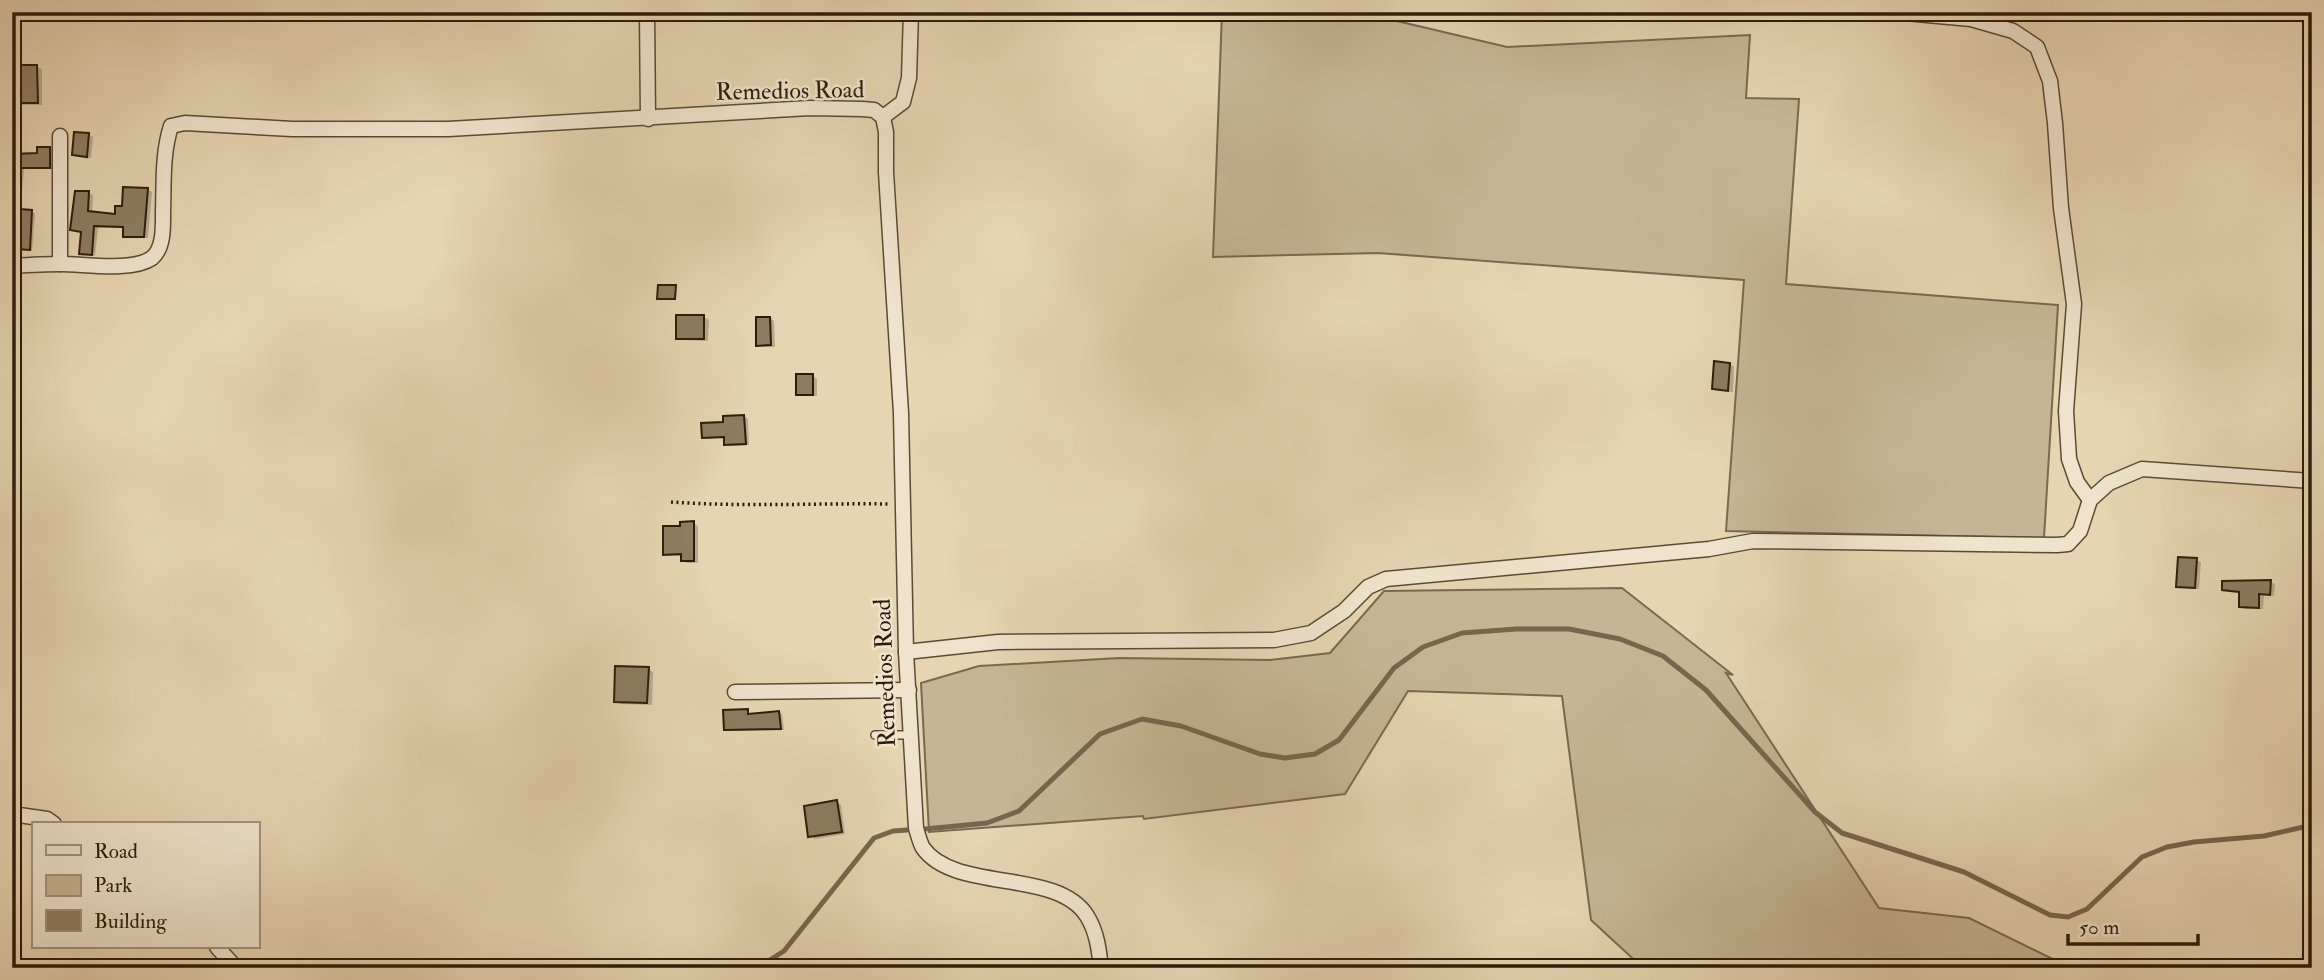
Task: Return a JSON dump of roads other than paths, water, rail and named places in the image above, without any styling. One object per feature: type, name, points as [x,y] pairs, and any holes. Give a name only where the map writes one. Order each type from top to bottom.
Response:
[{"type":"street","points":[[647,12],[649,119]]},
{"type":"street","points":[[883,117],[903,102],[909,78],[911,12]]},
{"type":"street","points":[[1894,12],[1971,19],[2013,31],[2037,47],[2050,81],[2061,208],[2074,304],[2066,411],[2069,458],[2077,482],[2090,500]]},
{"type":"street","name":"Remedios Road","points":[[12,266],[126,265],[139,264],[152,258],[159,249],[162,234],[166,143],[171,126],[185,123],[292,129],[448,129],[810,108],[874,110],[883,117],[886,132],[886,173],[901,413],[906,652],[916,828],[922,846],[931,857],[949,867],[1063,894],[1087,915],[1097,939],[1101,968]]},
{"type":"street","points":[[60,264],[61,136]]},
{"type":"street","points":[[906,652],[998,642],[1274,640],[1311,633],[1344,611],[1368,587],[1386,579],[1709,549],[1753,541],[2068,544],[2080,531],[2090,500],[2109,483],[2142,469],[2312,481]]},
{"type":"street","points":[[735,692],[909,690]]},
{"type":"street","points":[[12,814],[51,822]]},
{"type":"street","points":[[218,948],[236,968]]},
{"type":"lane","points":[[876,735],[911,735]]},
{"type":"waterway","points":[[925,829],[987,823],[1019,811],[1100,734],[1142,719],[1181,726],[1260,754],[1285,758],[1315,754],[1339,740],[1394,668],[1423,647],[1462,633],[1516,629],[1569,629],[1620,639],[1663,656],[1706,690],[1815,812],[1842,833],[1964,872],[2050,915],[2068,917],[2087,909],[2142,857],[2167,847],[2264,836],[2312,825]]},
{"type":"waterway","points":[[751,968],[762,965],[784,951],[874,838],[893,831],[907,830]]}]
